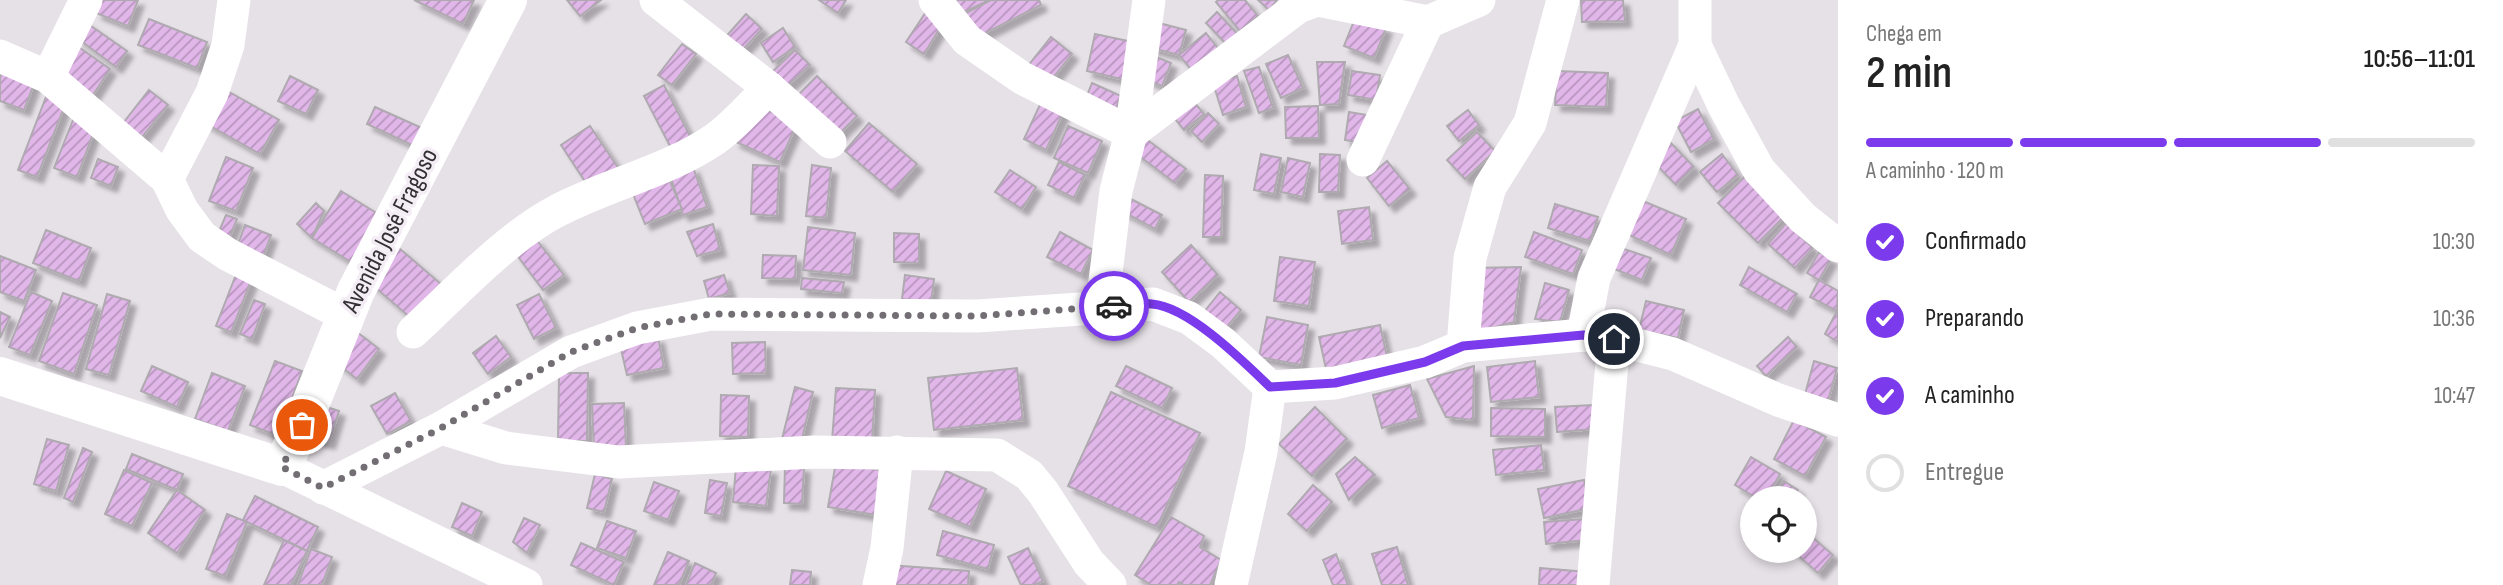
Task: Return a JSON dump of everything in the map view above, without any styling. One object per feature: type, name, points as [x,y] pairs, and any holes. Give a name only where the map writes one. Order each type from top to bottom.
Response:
[{"type":"street","points":[[48,77],[86,0]]},
{"type":"street","points":[[167,179],[212,93],[228,45],[234,0]]},
{"type":"street","name":"Avenida José Fragoso","points":[[282,467],[302,425],[345,315],[508,0]]},
{"type":"street","points":[[656,0],[769,88],[830,142]]},
{"type":"street","points":[[935,0],[968,40],[1022,78],[1131,133]]},
{"type":"street","points":[[1102,306],[1116,191],[1131,133],[1149,0]]},
{"type":"street","points":[[1131,133],[1298,7],[1317,0],[1427,22],[1479,0]]},
{"type":"street","points":[[1463,346],[1469,258],[1490,187],[1530,123],[1563,0]]},
{"type":"street","points":[[1593,585],[1599,337],[1594,278],[1695,45],[1695,0]]},
{"type":"street","points":[[1363,160],[1398,90],[1427,22]]},
{"type":"street","points":[[1695,45],[1759,170],[1803,218],[1838,246]]},
{"type":"street","points":[[0,56],[48,77],[167,179],[181,210],[202,237],[226,254],[345,315]]},
{"type":"street","points":[[413,332],[522,232],[554,212],[598,191],[696,150],[727,130],[769,88]]},
{"type":"street","points":[[323,488],[441,428],[571,352],[637,328],[710,314],[977,316],[1153,303],[1189,318],[1223,343],[1270,387],[1335,383],[1425,362],[1463,346],[1599,337],[1673,354],[1778,400],[1838,420]]},
{"type":"street","points":[[0,376],[282,467],[526,585]]},
{"type":"street","points":[[1231,585],[1261,452],[1270,387]]},
{"type":"street","points":[[441,428],[506,448],[620,462],[814,452],[997,455],[1019,467],[1043,492],[1089,564],[1110,585]]},
{"type":"street","points":[[879,585],[887,548],[897,452]]},
{"type":"building","points":[[101,0],[138,0],[128,26],[96,13]]},
{"type":"building","points":[[414,0],[474,0],[463,24]]},
{"type":"building","points":[[567,0],[601,0],[580,16]]},
{"type":"building","points":[[819,0],[846,0],[838,13]]},
{"type":"building","points":[[956,0],[990,0],[962,13]]},
{"type":"building","points":[[991,0],[1039,0],[1041,5],[975,38],[964,14]]},
{"type":"building","points":[[1245,0],[1258,16],[1240,31],[1216,2]]},
{"type":"building","points":[[1258,0],[1277,0],[1269,10]]},
{"type":"building","points":[[1581,0],[1623,0],[1625,21],[1582,22]]},
{"type":"building","points":[[926,12],[943,23],[924,54],[906,42]]},
{"type":"building","points":[[1217,12],[1242,39],[1231,49],[1206,23]]},
{"type":"building","points":[[746,14],[762,29],[739,54],[723,40]]},
{"type":"building","points":[[1356,16],[1386,28],[1374,58],[1344,46]]},
{"type":"building","points":[[149,19],[207,42],[197,68],[138,45]]},
{"type":"building","points":[[84,21],[127,51],[116,67],[77,38]]},
{"type":"building","points":[[1155,22],[1186,30],[1179,55],[1148,47]]},
{"type":"building","points":[[783,28],[795,47],[773,62],[761,43]]},
{"type":"building","points":[[1206,33],[1220,51],[1194,73],[1179,55]]},
{"type":"building","points":[[1095,34],[1133,42],[1125,80],[1087,71]]},
{"type":"building","points":[[1051,37],[1072,54],[1048,84],[1027,67]]},
{"type":"building","points":[[682,44],[696,54],[672,85],[658,75]]},
{"type":"building","points":[[76,45],[110,69],[91,98],[60,86]]},
{"type":"building","points":[[795,50],[810,65],[783,90],[769,75]]},
{"type":"building","points":[[1152,55],[1171,63],[1162,86],[1143,78]]},
{"type":"building","points":[[1288,55],[1303,88],[1281,98],[1266,64]]},
{"type":"building","points":[[1317,62],[1345,62],[1339,104],[1320,105]]},
{"type":"building","points":[[1259,67],[1273,108],[1259,113],[1244,71]]},
{"type":"building","points":[[4,68],[35,81],[24,110],[0,101],[0,78]]},
{"type":"building","points":[[1352,71],[1380,75],[1376,100],[1348,95]]},
{"type":"building","points":[[1557,71],[1608,73],[1606,107],[1555,105]]},
{"type":"building","points":[[290,76],[318,90],[306,114],[278,101]]},
{"type":"building","points":[[817,76],[857,116],[835,138],[795,98]]},
{"type":"building","points":[[1237,76],[1246,107],[1223,115],[1213,83]]},
{"type":"building","points":[[1092,83],[1121,96],[1113,115],[1084,103]]},
{"type":"building","points":[[664,85],[692,140],[672,150],[644,96]]},
{"type":"building","points":[[49,89],[68,97],[37,177],[18,170]]},
{"type":"building","points":[[224,89],[279,120],[260,154],[205,123]]},
{"type":"building","points":[[149,90],[168,105],[138,142],[120,127]]},
{"type":"building","points":[[1044,96],[1066,106],[1046,150],[1024,139]]},
{"type":"building","points":[[1195,103],[1204,114],[1184,130],[1175,119]]},
{"type":"building","points":[[756,105],[797,123],[780,162],[734,141]]},
{"type":"building","points":[[1318,106],[1319,138],[1286,138],[1285,107]]},
{"type":"building","points":[[375,107],[422,128],[414,146],[367,124]]},
{"type":"building","points":[[1698,109],[1714,139],[1691,152],[1675,121]]},
{"type":"building","points":[[1468,110],[1479,125],[1459,141],[1447,126]]},
{"type":"building","points":[[1349,112],[1367,115],[1363,143],[1345,140]]},
{"type":"building","points":[[1208,113],[1219,124],[1202,142],[1191,131]]},
{"type":"building","points":[[75,115],[97,123],[77,177],[54,168]]},
{"type":"building","points":[[869,123],[917,164],[893,192],[845,151]]},
{"type":"building","points":[[590,126],[619,169],[590,189],[561,145]]},
{"type":"building","points":[[1068,126],[1102,141],[1088,173],[1054,158]]},
{"type":"building","points":[[1477,132],[1495,151],[1465,179],[1447,160]]},
{"type":"building","points":[[1145,138],[1186,169],[1175,183],[1134,152]]},
{"type":"building","points":[[1668,140],[1694,167],[1676,185],[1650,158]]},
{"type":"building","points":[[1261,154],[1281,158],[1274,194],[1254,190]]},
{"type":"building","points":[[1320,154],[1340,155],[1338,192],[1319,192]]},
{"type":"building","points":[[1722,154],[1738,175],[1717,192],[1700,172]]},
{"type":"building","points":[[226,157],[253,168],[236,211],[209,201]]},
{"type":"building","points":[[1288,158],[1310,163],[1303,197],[1281,192]]},
{"type":"building","points":[[98,159],[118,167],[111,186],[91,178]]},
{"type":"building","points":[[1387,161],[1410,189],[1389,206],[1367,178]]},
{"type":"building","points":[[1059,162],[1085,175],[1074,198],[1048,185]]},
{"type":"building","points":[[753,165],[779,166],[777,216],[751,214]]},
{"type":"building","points":[[812,165],[831,168],[826,218],[806,216]]},
{"type":"building","points":[[693,167],[707,207],[683,215],[670,175]]},
{"type":"building","points":[[1010,170],[1036,187],[1022,209],[995,192]]},
{"type":"building","points":[[1205,175],[1223,176],[1221,237],[1203,237]]},
{"type":"building","points":[[1744,177],[1784,217],[1758,243],[1718,203]]},
{"type":"building","points":[[669,179],[682,209],[645,224],[633,194]]},
{"type":"building","points":[[341,191],[383,217],[354,264],[312,238]]},
{"type":"building","points":[[1127,197],[1162,215],[1155,229],[1120,210]]},
{"type":"building","points":[[1643,201],[1686,219],[1671,255],[1627,234]]},
{"type":"building","points":[[316,203],[324,211],[312,238],[297,224]]},
{"type":"building","points":[[1555,204],[1598,217],[1590,241],[1548,228]]},
{"type":"building","points":[[1369,207],[1373,240],[1342,244],[1338,211]]},
{"type":"building","points":[[226,215],[237,219],[228,241],[217,236]]},
{"type":"building","points":[[1786,223],[1813,248],[1795,268],[1768,244]]},
{"type":"building","points":[[713,224],[720,250],[697,256],[687,232]]},
{"type":"building","points":[[245,225],[271,235],[262,260],[236,250]]},
{"type":"building","points":[[808,227],[855,233],[851,275],[803,270]]},
{"type":"building","points":[[46,230],[91,248],[79,281],[33,263]]},
{"type":"building","points":[[1060,232],[1093,250],[1081,274],[1047,257]]},
{"type":"building","points":[[1534,232],[1582,250],[1573,274],[1525,257]]},
{"type":"building","points":[[894,233],[919,234],[919,263],[894,262]]},
{"type":"building","points":[[536,239],[564,275],[543,290],[516,254]]},
{"type":"building","points":[[1191,245],[1218,275],[1189,302],[1162,272]]},
{"type":"building","points":[[399,248],[441,284],[412,319],[370,283]]},
{"type":"building","points":[[1624,249],[1651,258],[1642,280],[1614,269]]},
{"type":"building","points":[[1819,252],[1831,259],[1819,280],[1807,273]]},
{"type":"building","points":[[763,255],[796,256],[795,279],[762,278]]},
{"type":"building","points":[[0,256],[36,270],[24,301],[0,292]]},
{"type":"building","points":[[1280,257],[1315,262],[1309,306],[1274,301]]},
{"type":"building","points":[[1521,267],[1514,322],[1480,331],[1472,268]]},
{"type":"building","points":[[1749,267],[1797,294],[1787,312],[1740,285]]},
{"type":"building","points":[[237,272],[252,278],[231,332],[216,326]]},
{"type":"building","points":[[724,275],[730,293],[709,299],[704,281]]},
{"type":"building","points":[[905,275],[934,279],[931,303],[902,299]]},
{"type":"building","points":[[802,278],[844,282],[842,293],[801,289]]},
{"type":"building","points":[[1819,280],[1838,291],[1837,311],[1810,297]]},
{"type":"building","points":[[1545,283],[1569,290],[1560,322],[1535,319]]},
{"type":"building","points":[[31,292],[52,301],[30,355],[9,347]]},
{"type":"building","points":[[1220,292],[1241,310],[1221,334],[1200,317]]},
{"type":"building","points":[[63,293],[97,305],[74,374],[39,361]]},
{"type":"building","points":[[107,294],[130,301],[109,375],[86,369]]},
{"type":"building","points":[[539,294],[556,328],[534,339],[517,305]]},
{"type":"building","points":[[254,300],[265,304],[252,339],[240,334]]},
{"type":"building","points":[[1646,301],[1684,310],[1678,338],[1639,330]]},
{"type":"building","points":[[1838,309],[1838,342],[1825,334]]},
{"type":"building","points":[[0,312],[10,317],[0,338]]},
{"type":"building","points":[[1267,317],[1308,325],[1301,365],[1259,357]]},
{"type":"building","points":[[1380,325],[1387,357],[1326,369],[1319,337]]},
{"type":"building","points":[[357,332],[379,349],[357,379],[334,361]]},
{"type":"building","points":[[496,336],[511,357],[488,374],[473,353]]},
{"type":"building","points":[[658,337],[664,368],[627,375],[620,345]]},
{"type":"building","points":[[1788,337],[1797,347],[1766,376],[1757,366]]},
{"type":"building","points":[[765,342],[766,373],[733,374],[732,343]]},
{"type":"building","points":[[275,361],[302,371],[278,436],[250,425]]},
{"type":"building","points":[[1535,361],[1539,397],[1491,402],[1487,367]]},
{"type":"building","points":[[1814,361],[1837,368],[1827,405],[1804,398]]},
{"type":"building","points":[[152,366],[188,382],[177,407],[141,391]]},
{"type":"building","points":[[1126,366],[1172,388],[1162,408],[1116,386]]},
{"type":"building","points":[[1474,366],[1473,420],[1446,417],[1427,379]]},
{"type":"building","points":[[1017,368],[1023,420],[934,430],[928,378]]},
{"type":"building","points":[[212,373],[245,386],[228,431],[195,419]]},
{"type":"building","points":[[559,373],[588,373],[587,441],[558,441]]},
{"type":"building","points":[[1410,385],[1419,418],[1382,428],[1373,395]]},
{"type":"building","points":[[795,387],[813,392],[801,443],[782,439]]},
{"type":"building","points":[[836,388],[875,390],[872,443],[832,441]]},
{"type":"building","points":[[1111,392],[1200,433],[1157,527],[1068,486]]},
{"type":"building","points":[[395,393],[411,421],[387,434],[371,406]]},
{"type":"building","points":[[721,395],[749,396],[748,437],[720,436]]},
{"type":"building","points":[[624,403],[626,447],[594,449],[592,404]]},
{"type":"building","points":[[320,405],[339,411],[329,443],[310,438]]},
{"type":"building","points":[[1593,405],[1595,429],[1557,432],[1555,407]]},
{"type":"building","points":[[1315,407],[1347,439],[1312,476],[1279,444]]},
{"type":"building","points":[[1491,408],[1545,409],[1545,437],[1491,436]]},
{"type":"building","points":[[1794,420],[1826,437],[1805,476],[1774,459]]},
{"type":"building","points":[[47,439],[69,445],[56,491],[34,484]]},
{"type":"building","points":[[1541,445],[1544,470],[1496,475],[1493,450]]},
{"type":"building","points":[[83,448],[92,452],[73,502],[64,498]]},
{"type":"building","points":[[132,454],[183,474],[177,490],[126,469]]},
{"type":"building","points":[[1355,457],[1375,475],[1349,500],[1336,474]]},
{"type":"building","points":[[1751,457],[1780,474],[1773,486],[1740,488],[1735,485]]},
{"type":"building","points":[[836,462],[884,471],[876,515],[828,507]]},
{"type":"building","points":[[785,465],[804,467],[802,504],[784,503]]},
{"type":"building","points":[[736,466],[771,469],[766,506],[733,502]]},
{"type":"building","points":[[124,470],[152,483],[132,526],[105,514]]},
{"type":"building","points":[[946,471],[986,489],[970,527],[929,509]]},
{"type":"building","points":[[595,474],[612,479],[604,512],[587,508]]},
{"type":"building","points":[[710,480],[727,483],[721,516],[705,513]]},
{"type":"building","points":[[1584,480],[1591,508],[1544,518],[1538,489]]},
{"type":"building","points":[[654,482],[679,491],[668,520],[644,511]]},
{"type":"building","points":[[1313,485],[1332,502],[1307,531],[1288,514]]},
{"type":"building","points":[[177,490],[205,510],[177,553],[148,533]]},
{"type":"building","points":[[255,496],[318,527],[307,551],[243,520]]},
{"type":"building","points":[[462,503],[482,512],[472,536],[452,527]]},
{"type":"building","points":[[227,514],[247,522],[225,576],[206,569]]},
{"type":"building","points":[[1171,517],[1204,536],[1200,547],[1221,560],[1210,585],[1184,585],[1179,582],[1177,585],[1151,585],[1135,575]]},
{"type":"building","points":[[524,518],[540,525],[527,553],[513,542]]},
{"type":"building","points":[[1585,519],[1587,540],[1546,544],[1544,522]]},
{"type":"building","points":[[607,521],[636,531],[626,558],[597,548]]},
{"type":"building","points":[[943,531],[994,545],[988,569],[937,555]]},
{"type":"building","points":[[284,540],[307,551],[291,585],[264,585]]},
{"type":"building","points":[[1817,541],[1833,555],[1818,573],[1807,563],[1817,563]]},
{"type":"building","points":[[581,543],[624,562],[614,585],[571,565]]},
{"type":"building","points":[[1397,547],[1408,585],[1382,585],[1372,554]]},
{"type":"building","points":[[1028,548],[1043,581],[1034,585],[1021,585],[1008,557]]},
{"type":"building","points":[[311,549],[332,557],[322,585],[298,585]]},
{"type":"building","points":[[668,552],[689,561],[679,585],[654,585]]},
{"type":"building","points":[[1336,554],[1348,585],[1333,585],[1323,560]]},
{"type":"building","points":[[695,563],[716,573],[711,585],[686,585]]},
{"type":"building","points":[[889,565],[969,571],[968,585],[888,585]]},
{"type":"building","points":[[1540,568],[1587,572],[1586,585],[1539,585]]},
{"type":"building","points":[[792,570],[811,572],[810,585],[790,585]]},
{"type":"way so far","points":[[302,425],[282,467],[323,488],[441,428],[571,352],[637,328],[710,314],[977,316],[1114,306]]},
{"type":"route","points":[[1114,306],[1153,303],[1189,318],[1223,343],[1270,387],[1335,383],[1425,362],[1463,346],[1583,335],[1614,339]]}]
